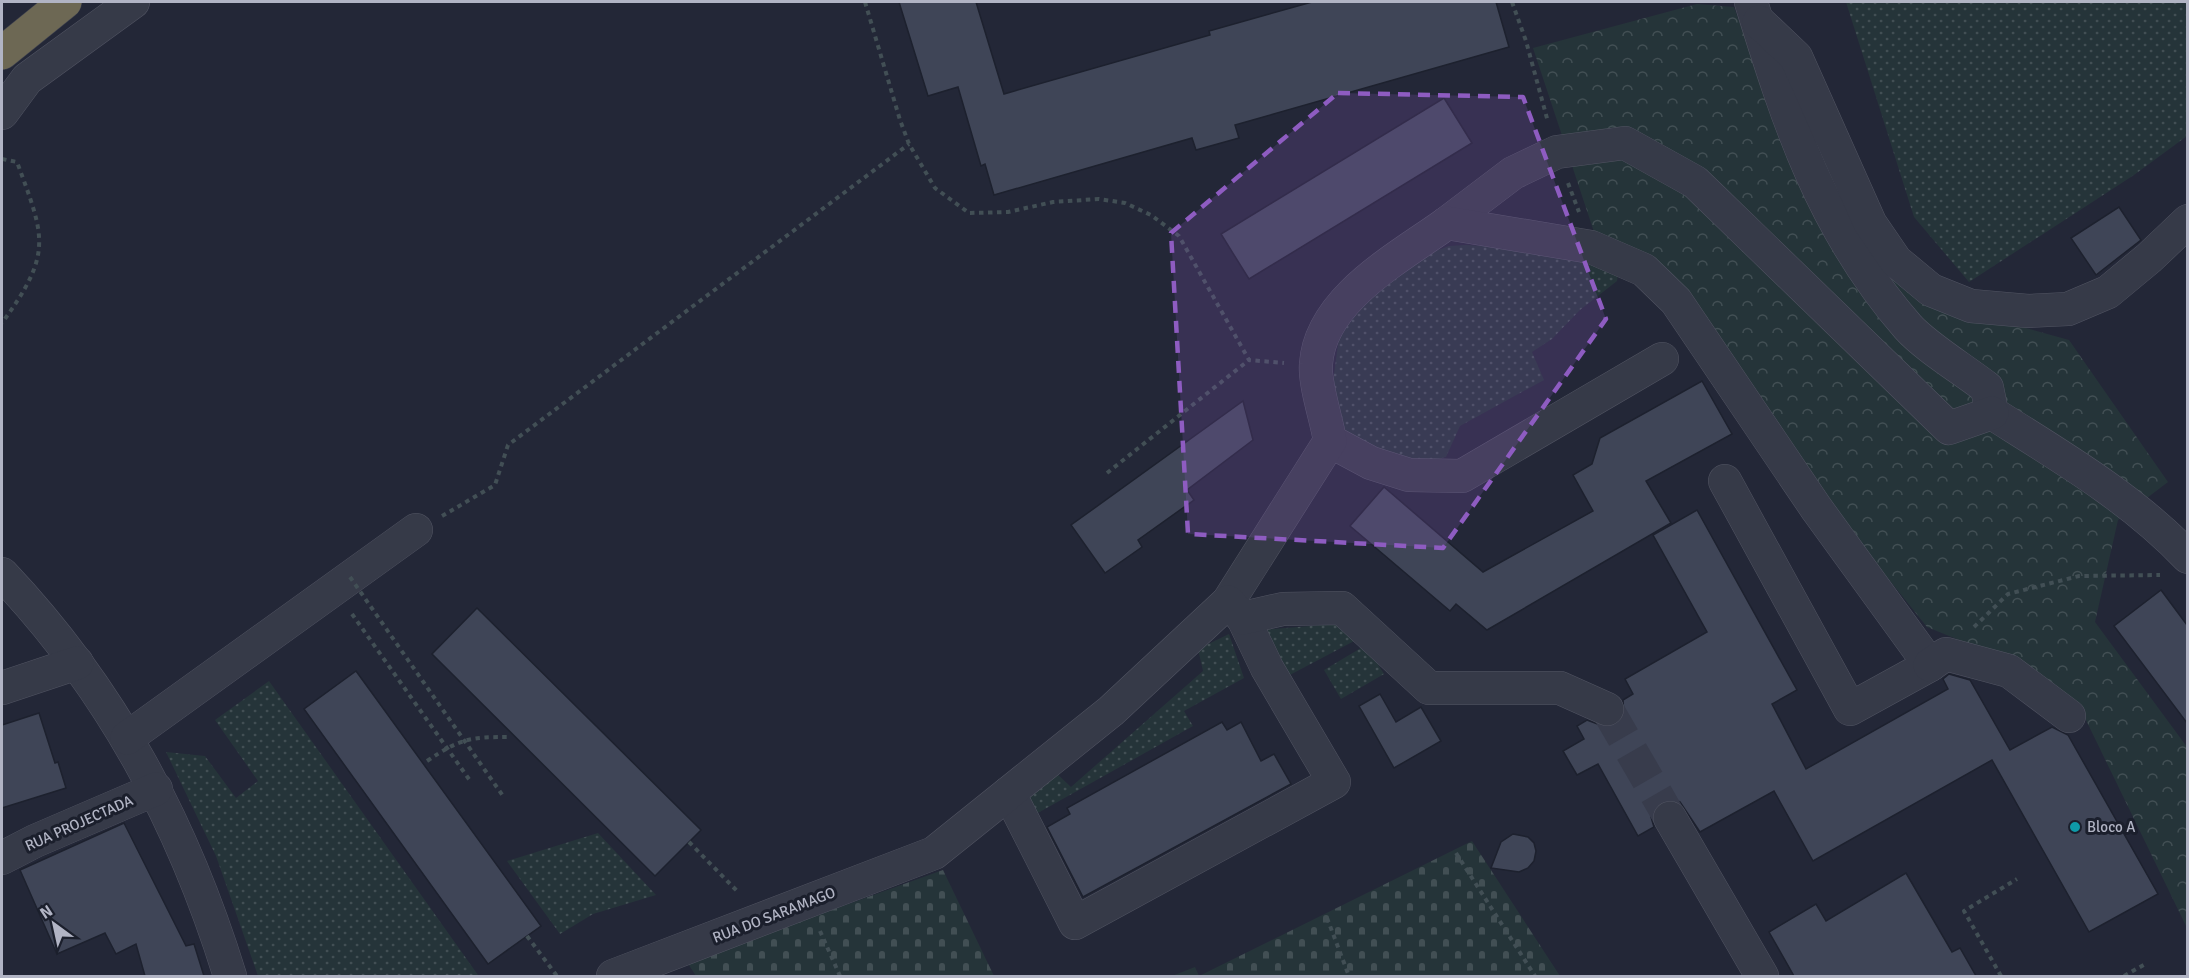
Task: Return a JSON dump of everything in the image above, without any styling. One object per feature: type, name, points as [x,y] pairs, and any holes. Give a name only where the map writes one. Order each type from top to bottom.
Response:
[{"type":"highway","points":[[2,53],[65,2]]},
{"type":"street","points":[[2,113],[27,79],[133,2]]},
{"type":"street","points":[[1754,11],[1796,57],[1870,223],[1896,261],[1931,290],[1971,306],[2028,311],[2068,309],[2108,292],[2149,258],[2187,221]]},
{"type":"street","points":[[1754,11],[1797,144],[1839,234],[1909,328],[1987,388],[1992,413],[2090,476],[2168,536],[2177,565]]},
{"type":"street","points":[[1662,359],[1462,476],[1409,475],[1371,463],[1330,441],[1315,365],[1322,336],[1353,290],[1447,223],[1513,172],[1557,152],[1625,143],[1695,182],[1949,428],[1992,413]]},
{"type":"street","points":[[1447,223],[1592,248],[1644,270],[1676,301],[1816,508],[1938,659]]},
{"type":"street","name":"RUA DO SARAMAGO","points":[[613,976],[934,853],[1236,610],[1330,441]]},
{"type":"street","points":[[1725,481],[1850,709],[1938,659],[2008,671],[2069,716]]},
{"type":"street","points":[[127,738],[416,530]]},
{"type":"street","points":[[2,574],[31,605],[77,663],[127,738],[156,789],[189,859],[230,976]]},
{"type":"street","points":[[1009,793],[1075,922],[1334,782],[1236,610],[1342,608],[1429,688],[1560,688],[1607,709]]},
{"type":"street","points":[[2,688],[77,663]]},
{"type":"street","name":"RUA PROJECTADA","points":[[2,858],[35,841],[156,789]]},
{"type":"street","points":[[1670,818],[1761,976]]},
{"type":"path","points":[[865,2],[909,144],[935,188],[969,213],[1008,212],[1053,202],[1099,199],[1125,203],[1151,215],[1179,236],[1249,360]]},
{"type":"path","points":[[1512,2],[1526,41],[1544,109]]},
{"type":"path","points":[[416,530],[495,484],[508,445],[909,144]]},
{"type":"path","points":[[2,159],[17,162],[39,223],[40,252],[22,295],[2,323]]},
{"type":"path","points":[[1107,473],[1249,360],[1315,365]]},
{"type":"path","points":[[1938,659],[2008,594],[2079,576],[2160,576],[2177,565]]},
{"type":"path","points":[[343,582],[355,619],[471,782]]},
{"type":"path","points":[[343,582],[503,796]]},
{"type":"path","points":[[427,761],[456,741],[477,737],[511,737]]},
{"type":"path","points":[[689,842],[765,919]]},
{"type":"path","points":[[1456,853],[1535,976]]},
{"type":"path","points":[[2001,976],[1964,911],[2017,879]]},
{"type":"path","points":[[1327,918],[1349,976]]},
{"type":"path","points":[[822,935],[840,976]]},
{"type":"path","points":[[527,936],[557,976]]},
{"type":"path","points":[[2124,976],[2147,963]]},
{"type":"highlighted area","points":[[1338,93],[1523,97],[1606,319],[1443,548],[1188,534],[1171,233]]},
{"type":"green space","points":[[1846,2],[2187,2],[2187,136],[2134,175],[1969,282],[1914,217]]},
{"type":"green space","points":[[1697,4],[1734,7],[1758,73],[1799,81],[1865,226],[1968,312],[2069,340],[2168,482],[2118,520],[2095,622],[2187,747],[2187,928],[2084,716],[2013,662],[1927,627],[1825,500],[1667,268],[1597,241],[1533,48]]},
{"type":"green space","points":[[1449,246],[1550,250],[1618,274],[1617,281],[1580,310],[1552,339],[1532,352],[1544,380],[1460,426],[1446,457],[1416,461],[1402,458],[1376,449],[1337,427],[1333,382],[1339,337],[1376,288],[1433,252]]},
{"type":"green space","points":[[1335,624],[1358,639],[1286,677],[1261,630]]},
{"type":"green space","points":[[1229,634],[1244,678],[1184,711],[1193,726],[1036,814],[1028,799],[1031,792],[1054,771],[1071,787],[1203,671],[1198,649]]},
{"type":"green space","points":[[1366,645],[1384,674],[1341,699],[1324,670]]},
{"type":"green space","points":[[269,681],[478,975],[258,976],[216,856],[166,752],[205,756],[236,798],[258,781],[215,720]]},
{"type":"green space","points":[[598,833],[656,895],[593,914],[560,934],[507,861]]},
{"type":"green space","points":[[1472,841],[1560,976],[1199,976]]},
{"type":"green space","points":[[943,870],[994,976],[696,976],[687,962]]},
{"type":"green space","points":[[1195,967],[1199,976],[1172,976]]},
{"type":"building","points":[[899,2],[976,2],[1004,94],[1210,35],[1209,31],[1312,2],[1496,2],[1509,47],[1235,125],[1239,138],[1196,150],[1192,138],[994,195],[985,164],[981,166],[958,87],[928,96]]},
{"type":"building","points":[[1444,98],[1472,143],[1249,279],[1221,234]]},
{"type":"building","points":[[2119,207],[2141,240],[2096,275],[2071,238]]},
{"type":"building","points":[[1702,381],[1732,434],[1646,481],[1671,523],[1487,630],[1456,604],[1450,611],[1350,526],[1384,487],[1483,572],[1593,511],[1573,475],[1592,464],[1600,438]]},
{"type":"building","points":[[1243,401],[1253,440],[1187,490],[1194,500],[1138,540],[1142,547],[1105,573],[1071,525]]},
{"type":"building","points":[[1697,510],[1797,690],[1772,704],[1806,769],[1948,689],[1943,679],[1949,674],[1970,680],[2010,750],[2052,727],[2068,735],[2158,894],[2089,932],[1992,760],[1813,861],[1774,791],[1700,832],[1680,802],[1671,799],[1661,802],[1654,809],[1651,817],[1654,827],[1638,836],[1598,764],[1577,775],[1563,751],[1584,739],[1577,726],[1587,720],[1608,728],[1618,724],[1624,716],[1623,700],[1633,694],[1625,679],[1707,632],[1653,535]]},
{"type":"building","points":[[2161,590],[2187,625],[2187,723],[2114,626]]},
{"type":"building","points":[[477,608],[701,830],[655,876],[432,654]]},
{"type":"building","points":[[356,671],[541,926],[488,964],[304,709]]},
{"type":"building","points":[[1380,694],[1396,722],[1421,707],[1441,741],[1394,768],[1359,706]]},
{"type":"building","points":[[39,713],[55,763],[58,762],[66,788],[2,808],[2,725]]},
{"type":"building","points":[[1222,722],[1227,730],[1241,722],[1261,761],[1274,754],[1291,784],[1083,897],[1047,827],[1070,814],[1067,808]]},
{"type":"building","points":[[124,823],[186,946],[194,944],[204,976],[145,976],[136,944],[116,954],[105,933],[57,954],[20,870]]},
{"type":"building","points":[[1513,834],[1528,837],[1534,843],[1536,851],[1534,861],[1528,868],[1519,872],[1491,868],[1501,842]]},
{"type":"building","points":[[1906,873],[1952,952],[1960,948],[1976,976],[1794,976],[1769,932],[1816,904],[1826,921]]},
{"type":"tunnel","points":[[1607,709],[1670,818]]},
{"type":"place","name":"Bloco A","points":[[2075,827]]}]
